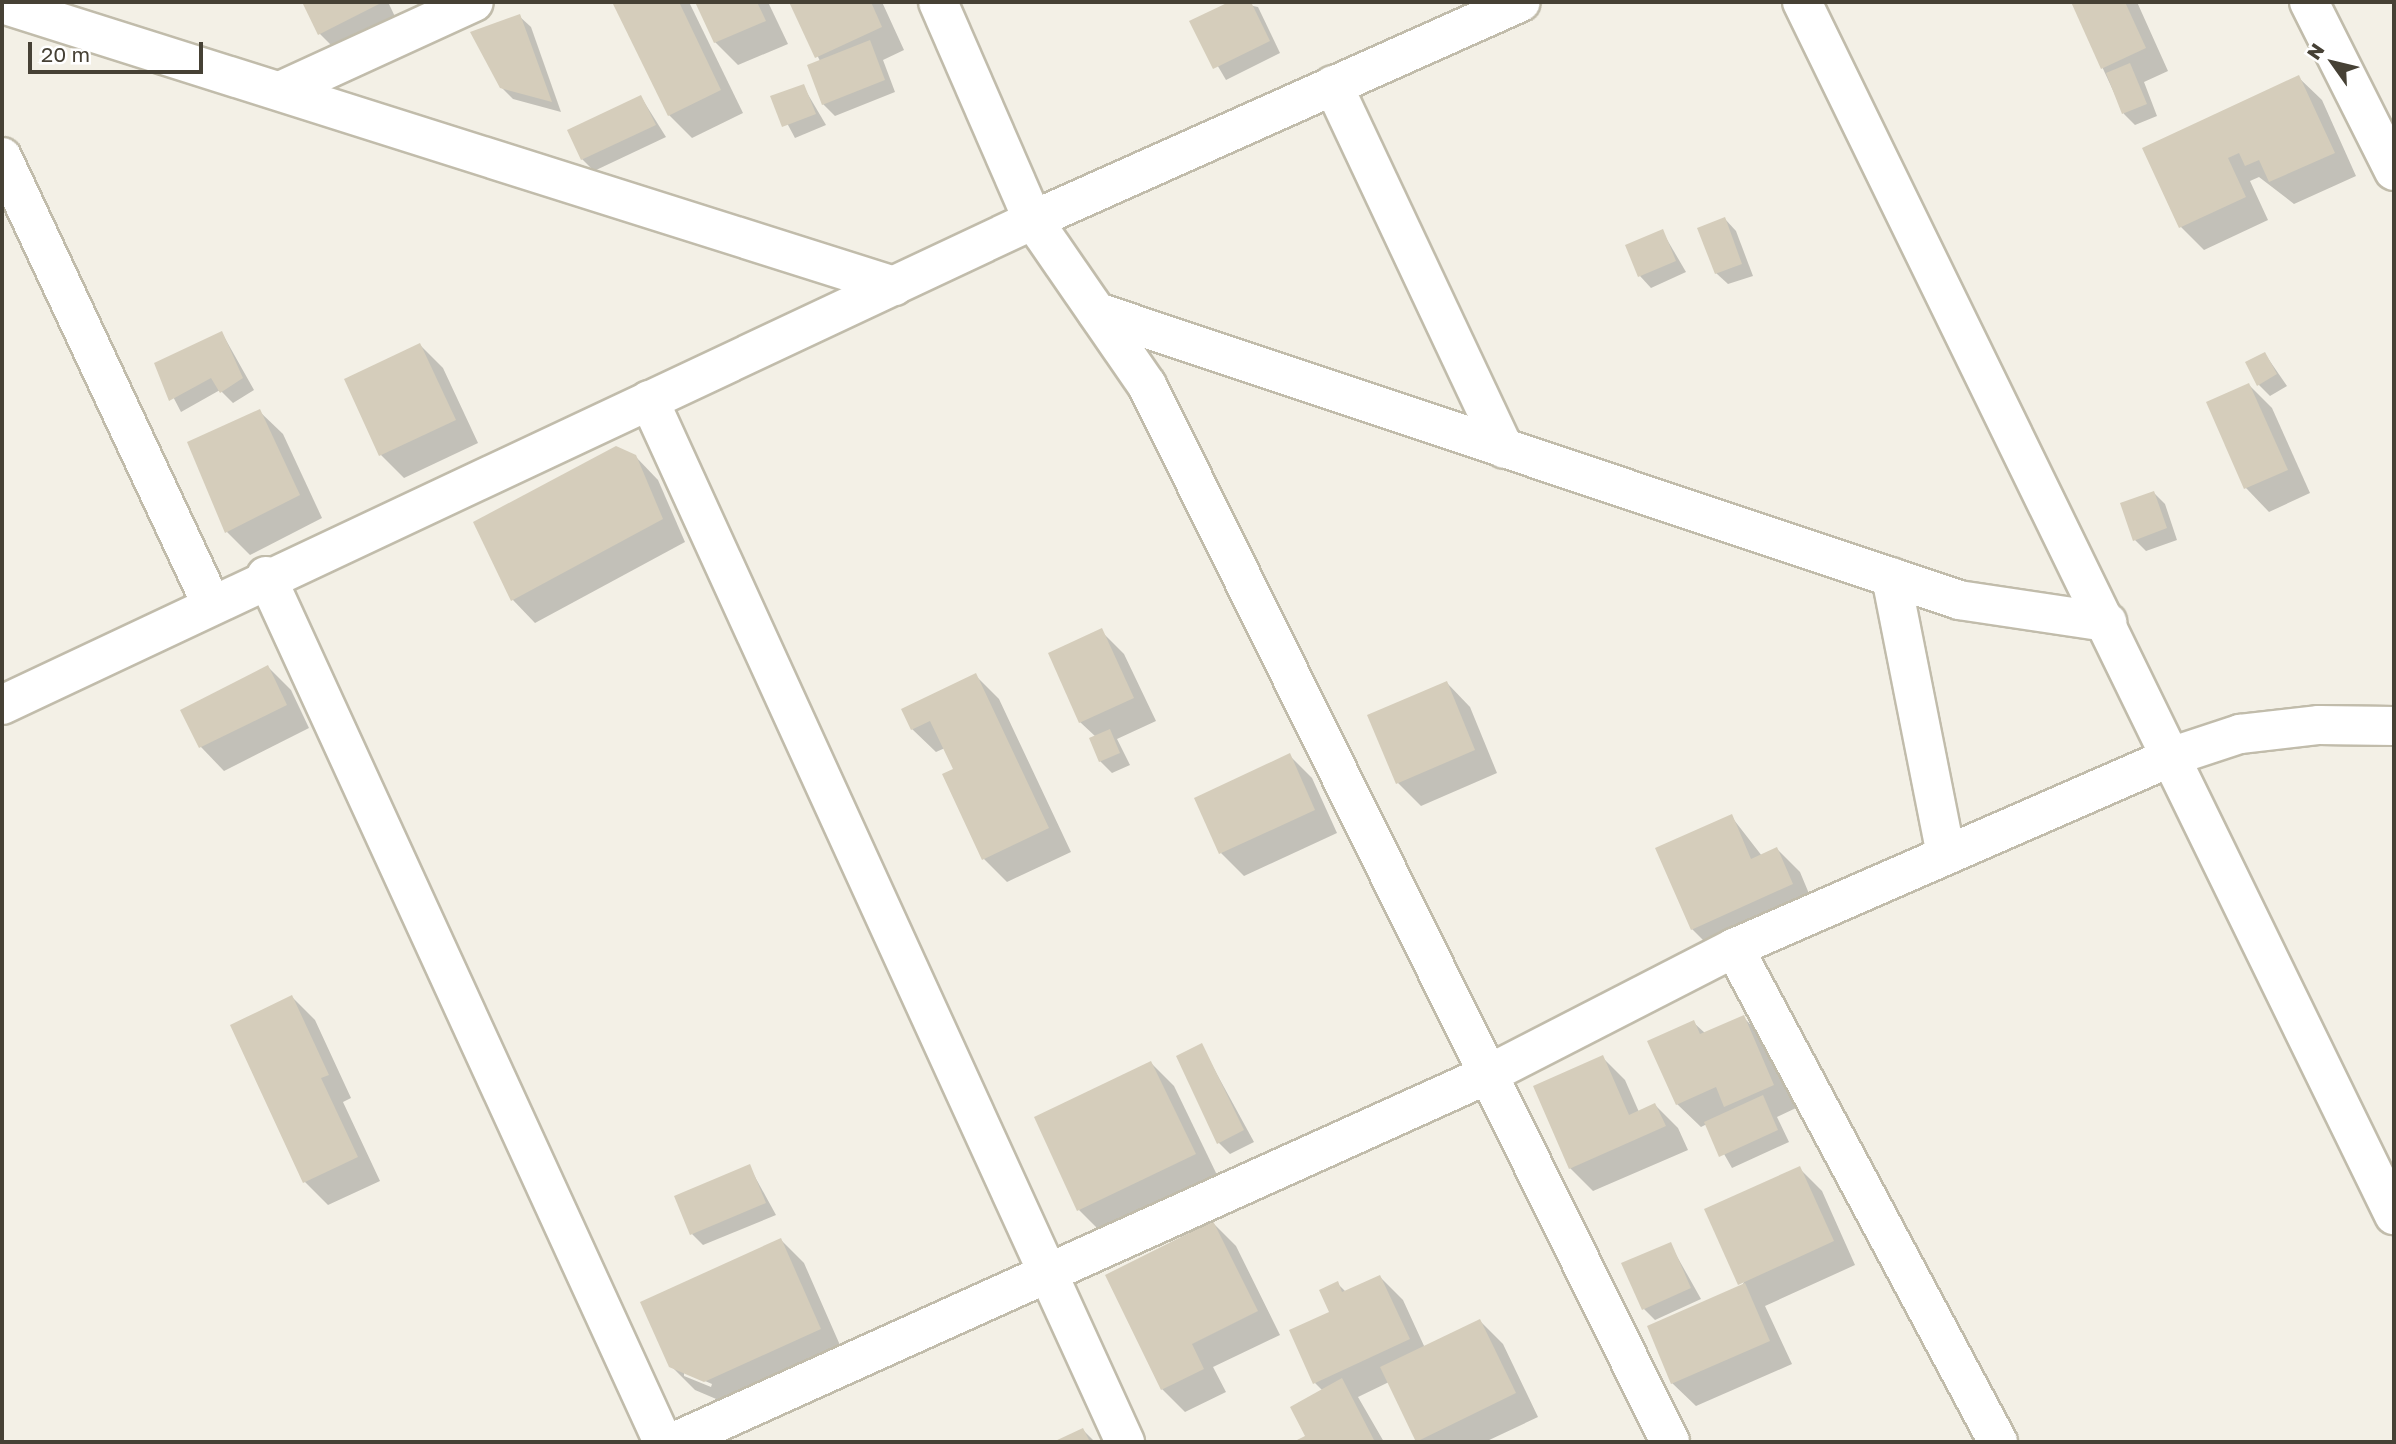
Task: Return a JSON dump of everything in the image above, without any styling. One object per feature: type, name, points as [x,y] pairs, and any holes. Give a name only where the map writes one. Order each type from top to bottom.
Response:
[{"type":"street","points":[[280,91],[474,2]]},
{"type":"street","points":[[938,2],[1033,220],[1147,385],[1256,597],[1487,1075],[1670,1442]]},
{"type":"street","points":[[2,705],[210,602],[1033,220],[1521,2]]},
{"type":"street","points":[[1802,2],[2173,756],[2394,1215]]},
{"type":"street","points":[[2309,2],[2394,171]]},
{"type":"street","points":[[2,4],[894,286]]},
{"type":"street","points":[[1333,85],[1504,449]]},
{"type":"street","points":[[2,157],[17,225],[210,602]]},
{"type":"street","points":[[1097,312],[1959,600],[2107,622]]},
{"type":"street","points":[[649,400],[1044,1275],[1125,1442]]},
{"type":"street","points":[[266,576],[663,1442]]},
{"type":"street","points":[[1891,577],[1945,855]]},
{"type":"street","points":[[674,1442],[1487,1075],[1734,948],[2173,756],[2240,734],[2319,725],[2394,726]]},
{"type":"street","points":[[1734,948],[1997,1442]]},
{"type":"building","points":[[302,2],[378,2],[379,4],[318,35]]},
{"type":"building","points":[[612,2],[679,2],[721,90],[668,116]]},
{"type":"building","points":[[695,2],[757,2],[766,21],[714,43]]},
{"type":"building","points":[[789,2],[871,2],[882,27],[815,58]]},
{"type":"building","points":[[1229,2],[1251,2],[1270,41],[1213,69],[1189,21]]},
{"type":"building","points":[[2071,2],[2125,2],[2146,48],[2101,69]]},
{"type":"building","points":[[520,14],[552,102],[500,88],[470,32]]},
{"type":"building","points":[[870,40],[885,80],[822,105],[807,65]]},
{"type":"building","points":[[2130,63],[2147,104],[2122,114],[2106,73]]},
{"type":"building","points":[[2299,75],[2335,153],[2269,182],[2259,160],[2245,166],[2239,153],[2228,158],[2246,197],[2179,228],[2142,148]]},
{"type":"building","points":[[804,84],[816,114],[782,127],[770,96]]},
{"type":"building","points":[[641,95],[656,125],[581,160],[567,130]]},
{"type":"building","points":[[1725,217],[1742,264],[1715,274],[1697,228]]},
{"type":"building","points":[[1663,229],[1676,261],[1638,277],[1625,245]]},
{"type":"building","points":[[222,331],[243,378],[220,393],[211,378],[169,401],[154,363]]},
{"type":"building","points":[[420,343],[456,420],[379,456],[344,379]]},
{"type":"building","points":[[2265,352],[2277,374],[2257,386],[2245,362]]},
{"type":"building","points":[[2249,383],[2288,470],[2244,489],[2206,402]]},
{"type":"building","points":[[260,409],[300,495],[225,533],[187,442]]},
{"type":"building","points":[[616,446],[636,455],[663,519],[511,601],[473,522]]},
{"type":"building","points":[[2154,491],[2167,528],[2133,541],[2120,503]]},
{"type":"building","points":[[1102,628],[1134,698],[1079,723],[1048,653]]},
{"type":"building","points":[[268,665],[287,705],[199,748],[180,710]]},
{"type":"building","points":[[976,673],[1049,828],[982,860],[942,774],[953,769],[930,721],[911,730],[901,709]]},
{"type":"building","points":[[1447,681],[1475,750],[1396,784],[1367,715]]},
{"type":"building","points":[[1110,729],[1120,753],[1099,762],[1089,738]]},
{"type":"building","points":[[1290,753],[1315,810],[1219,854],[1194,798]]},
{"type":"building","points":[[1732,814],[1751,859],[1777,847],[1793,884],[1691,930],[1655,848]]},
{"type":"building","points":[[292,995],[329,1075],[321,1078],[358,1157],[303,1183],[230,1025]]},
{"type":"building","points":[[1744,1015],[1774,1085],[1724,1107],[1716,1087],[1676,1105],[1647,1041],[1694,1020],[1700,1034]]},
{"type":"building","points":[[1202,1043],[1244,1130],[1217,1144],[1176,1056]]},
{"type":"building","points":[[1603,1055],[1629,1115],[1655,1103],[1666,1126],[1569,1169],[1533,1086]]},
{"type":"building","points":[[1151,1061],[1196,1154],[1077,1211],[1034,1117]]},
{"type":"building","points":[[1763,1095],[1778,1130],[1719,1157],[1704,1122]]},
{"type":"building","points":[[750,1164],[766,1203],[690,1235],[674,1196]]},
{"type":"building","points":[[1800,1166],[1834,1241],[1738,1285],[1704,1209]]},
{"type":"building","points":[[1213,1221],[1258,1311],[1192,1344],[1204,1369],[1161,1390],[1105,1275]]},
{"type":"building","points":[[781,1238],[821,1329],[704,1382],[669,1367],[640,1302]]},
{"type":"building","points":[[1671,1242],[1691,1288],[1642,1310],[1621,1263]]},
{"type":"building","points":[[1380,1275],[1410,1339],[1313,1384],[1289,1330],[1329,1312],[1319,1290],[1338,1281],[1342,1292]]},
{"type":"building","points":[[1745,1283],[1770,1341],[1671,1384],[1647,1326]]},
{"type":"building","points":[[1480,1319],[1516,1393],[1416,1442],[1380,1367]]},
{"type":"building","points":[[1342,1378],[1375,1442],[1293,1442],[1305,1436],[1290,1407]]},
{"type":"building","points":[[1083,1428],[1090,1442],[1053,1442]]}]
